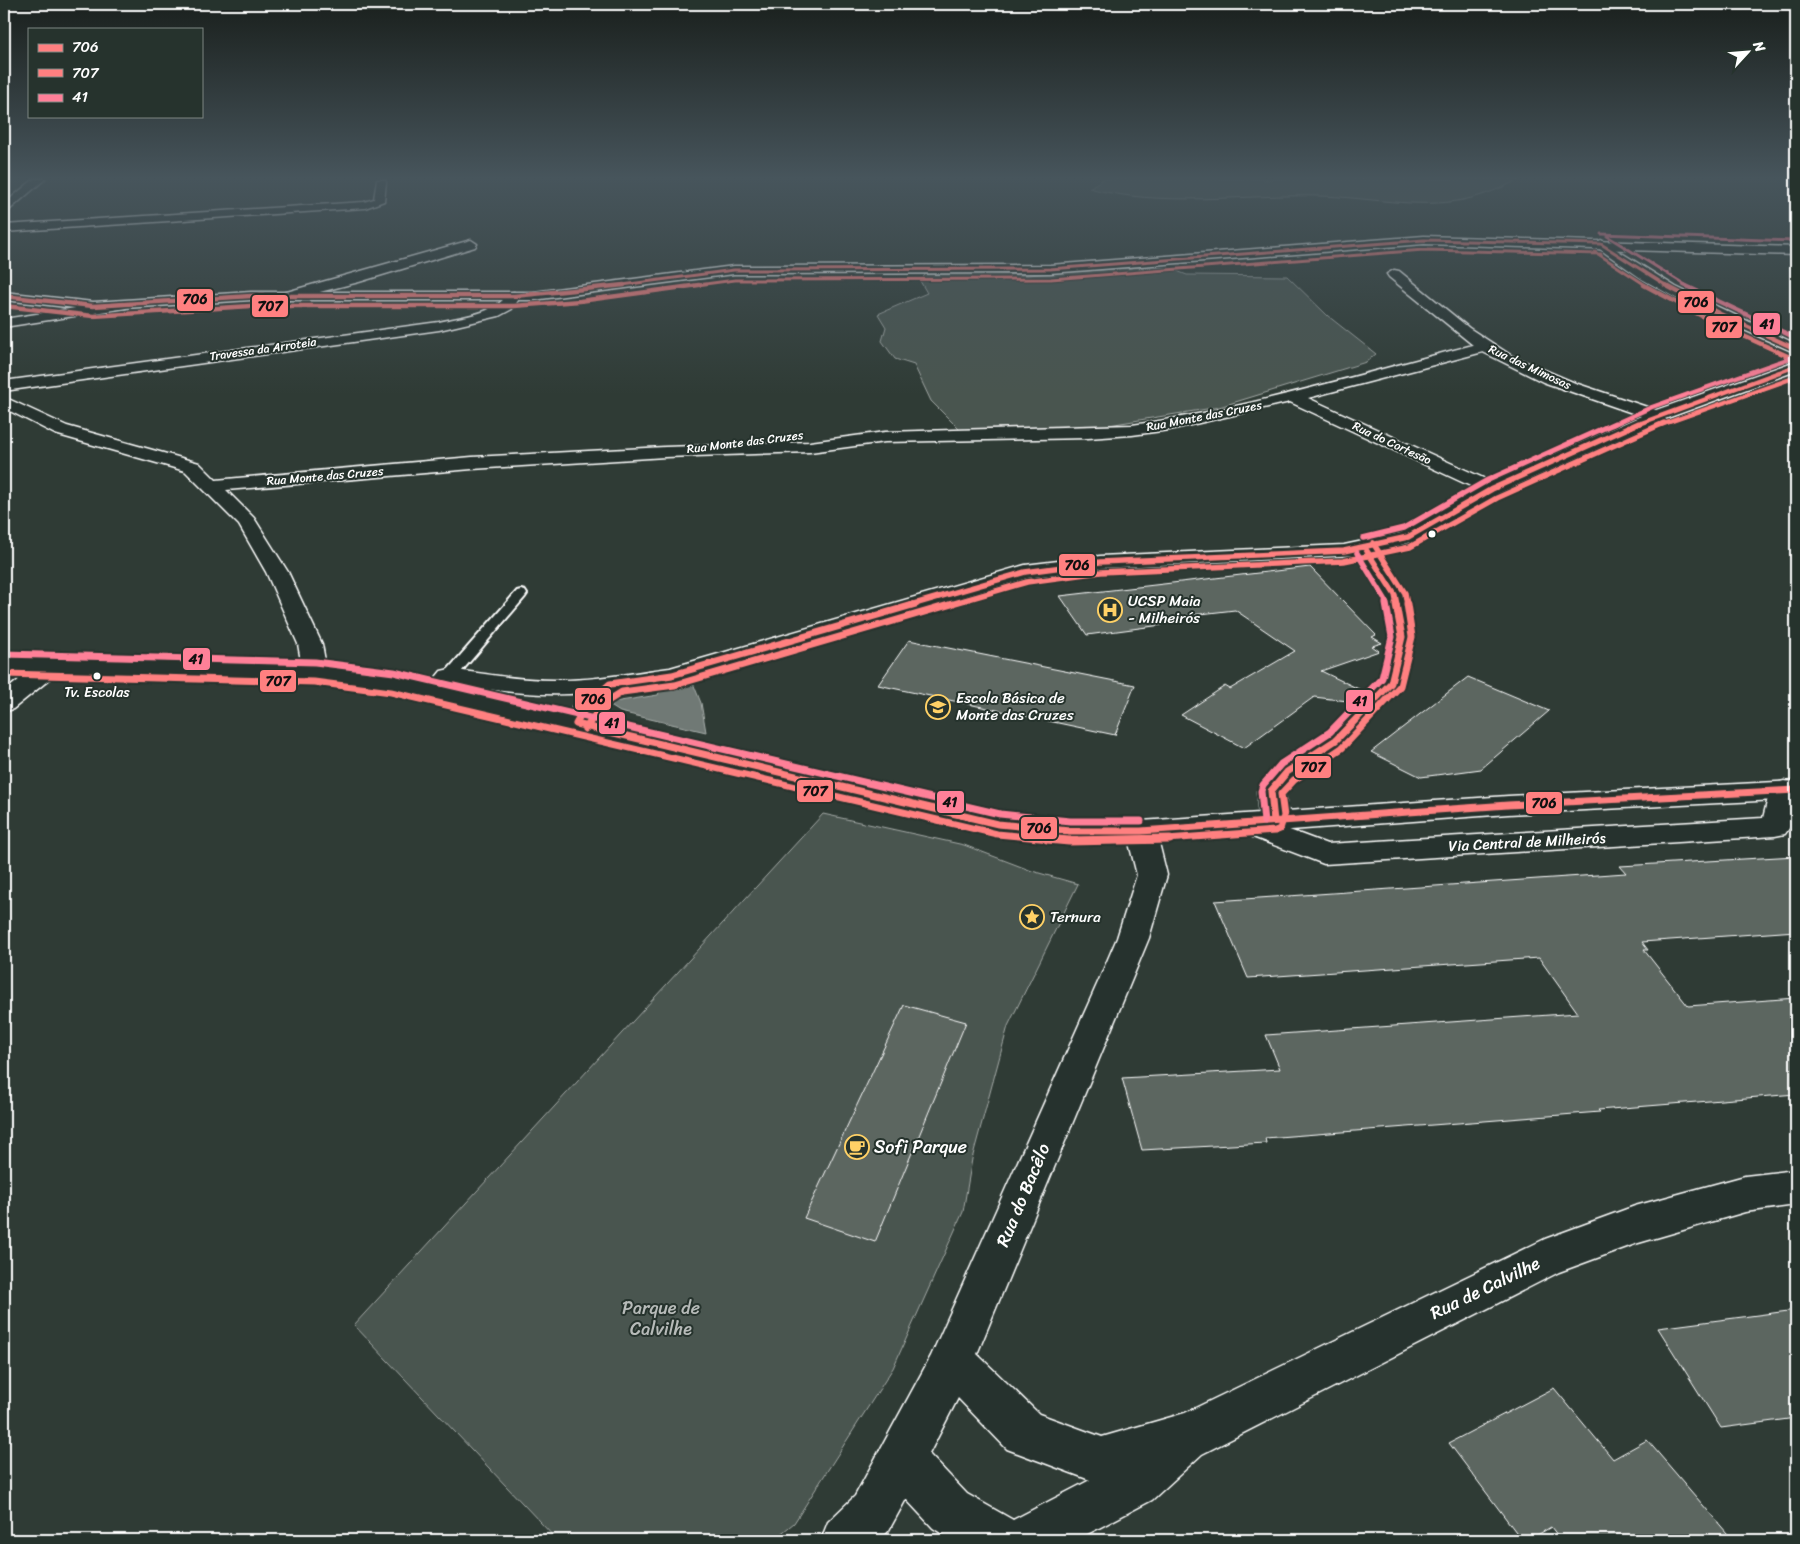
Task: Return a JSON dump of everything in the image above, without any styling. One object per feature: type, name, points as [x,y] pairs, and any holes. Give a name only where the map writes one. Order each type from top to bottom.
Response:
[{"type":"street","points":[[288,296],[380,272],[448,251]]},
{"type":"street","points":[[4,296],[82,306],[288,296],[514,296],[579,291],[744,270],[1050,269],[1281,251]]},
{"type":"street","points":[[1612,251],[1660,283],[1705,309],[1796,349]]},
{"type":"street","name":"Rua das Mimosas","points":[[1394,274],[1485,347],[1554,381],[1656,416]]},
{"type":"street","name":"Travessa da Arroteia","points":[[4,386],[161,362],[439,326],[494,313],[508,306],[514,296]]},
{"type":"street","points":[[4,323],[121,305]]},
{"type":"street","name":"Rua Monte das Cruzes","points":[[212,486],[363,465],[472,463],[665,452],[802,434],[885,437],[1088,433],[1132,430],[1169,425],[1292,397],[1485,347]]},
{"type":"street","points":[[4,664],[315,672],[393,682],[555,688],[610,684],[672,674],[1025,572],[1100,562],[1365,548],[1408,537],[1492,489],[1656,416],[1754,379],[1796,366]]},
{"type":"street","name":"Rua do Cortesão","points":[[1292,397],[1492,489]]},
{"type":"street","points":[[4,402],[61,430],[119,448],[192,467],[247,522],[277,572],[310,644],[315,672]]},
{"type":"street","points":[[1260,823],[1271,791],[1286,772],[1336,740],[1390,683],[1402,637],[1395,596],[1365,548]]},
{"type":"street","points":[[4,704],[52,665]]},
{"type":"street","name":"Via Central de Milheirós","points":[[444,684],[576,724],[998,824],[1070,831],[1141,831],[1260,823],[1324,854],[1775,827],[1790,790]]},
{"type":"street","points":[[576,724],[587,704],[610,684]]},
{"type":"street","name":"Rua do Bacêlo","points":[[846,1540],[872,1513],[952,1360],[1133,938],[1152,875],[1141,831]]},
{"type":"street","name":"Rua de Calvilhe","points":[[952,1360],[1024,1432],[1102,1461],[1191,1434],[1545,1258],[1635,1225],[1745,1194],[1796,1188]]},
{"type":"street","name":"Rua de Calvilhe","points":[[1026,1540],[1135,1484],[1191,1434]]},
{"type":"street","points":[[901,1459],[950,1511],[999,1540]]},
{"type":"lane","points":[[444,684],[521,594]]},
{"type":"green space","points":[[1143,267],[1169,268],[1187,275],[1287,276],[1328,316],[1376,354],[1366,362],[1219,407],[1072,431],[961,431],[931,401],[914,365],[895,359],[882,341],[886,327],[878,314],[927,293],[920,281],[928,271],[1027,275]]},
{"type":"green space","name":"Parque de Calvilhe","points":[[823,814],[964,845],[1032,871],[1078,884],[1008,1026],[972,1159],[963,1212],[893,1368],[794,1523],[773,1540],[557,1540],[354,1325]]},
{"type":"shaded area","points":[[693,683],[701,703],[706,732],[620,712],[612,707],[614,702],[658,695],[661,688]]},
{"type":"building","points":[[1310,567],[1376,635],[1372,637],[1382,643],[1372,646],[1379,651],[1321,671],[1365,692],[1356,702],[1314,697],[1244,748],[1181,715],[1225,686],[1230,689],[1295,651],[1235,610],[1157,619],[1162,625],[1087,635],[1060,596]]},
{"type":"building","points":[[909,640],[1135,685],[1115,735],[878,685]]},
{"type":"building","points":[[1468,677],[1549,711],[1481,769],[1421,777],[1371,752]]},
{"type":"building","points":[[1796,856],[1796,931],[1642,942],[1648,950],[1644,950],[1688,1006],[1796,998],[1796,1094],[1598,1110],[1600,1112],[1265,1138],[1266,1143],[1142,1150],[1122,1078],[1280,1069],[1266,1035],[1578,1013],[1539,958],[1248,978],[1215,901],[1626,873],[1620,866]]},
{"type":"building","points":[[904,1005],[966,1022],[875,1242],[804,1218]]},
{"type":"building","points":[[1796,1310],[1796,1418],[1721,1428],[1658,1328]]},
{"type":"building","points":[[1554,1388],[1613,1459],[1647,1440],[1733,1540],[1561,1540],[1551,1527],[1529,1540],[1522,1540],[1449,1443]]},
{"type":"transit line","name":"706","points":[[4,296],[93,306],[251,296],[514,296],[579,291],[734,270],[1050,269],[1281,251]]},
{"type":"transit line","name":"707","points":[[4,306],[93,316],[251,306],[514,306],[580,301],[735,280],[1051,279],[1410,251]]},
{"type":"transit line","name":"707","points":[[1471,251],[1601,254]]},
{"type":"transit line","name":"706","points":[[1611,251],[1671,289],[1796,349]]},
{"type":"transit line","name":"41","points":[[1630,251],[1676,281],[1796,338]]},
{"type":"transit line","name":"707","points":[[1595,252],[1642,283],[1690,311],[1792,358]]},
{"type":"transit line","name":"41","points":[[1363,538],[1404,528],[1488,480],[1652,407],[1793,357]]},
{"type":"transit line","name":"706","points":[[1796,366],[1656,416],[1492,489],[1408,537],[1344,551],[1100,562],[1025,572],[672,675],[610,684],[587,704],[576,724],[998,824],[1070,831],[1141,831],[1508,805],[1796,790]]},
{"type":"transit line","name":"707","points":[[585,729],[603,704],[622,692],[675,685],[1027,582],[1101,572],[1344,561],[1410,547],[1497,498],[1660,425],[1796,377]]},
{"type":"transit line","name":"707","points":[[4,674],[314,682],[391,692],[997,834],[1069,841],[1141,841],[1275,831],[1280,829],[1284,821],[1281,794],[1294,780],[1342,748],[1400,686],[1412,637],[1405,593],[1373,543]]},
{"type":"transit line","name":"706","points":[[1274,821],[1271,791],[1287,772],[1336,740],[1391,683],[1402,637],[1395,595],[1365,548]]},
{"type":"transit line","name":"41","points":[[1264,822],[1261,791],[1263,785],[1281,764],[1330,732],[1382,678],[1392,637],[1385,599],[1357,553]]},
{"type":"transit line","name":"41","points":[[4,654],[315,662],[394,672],[1000,814],[1070,821],[1141,821]]},
{"type":"place","name":"UCSP Maia - Milheirós","points":[[1110,610]]},
{"type":"place","name":"Tv. Escolas","points":[[97,676]]},
{"type":"place","name":"Escola Básica de Monte das Cruzes","points":[[938,707]]},
{"type":"place","name":"Ternura","points":[[1032,917]]},
{"type":"place","name":"Sofi Parque","points":[[857,1147]]}]
